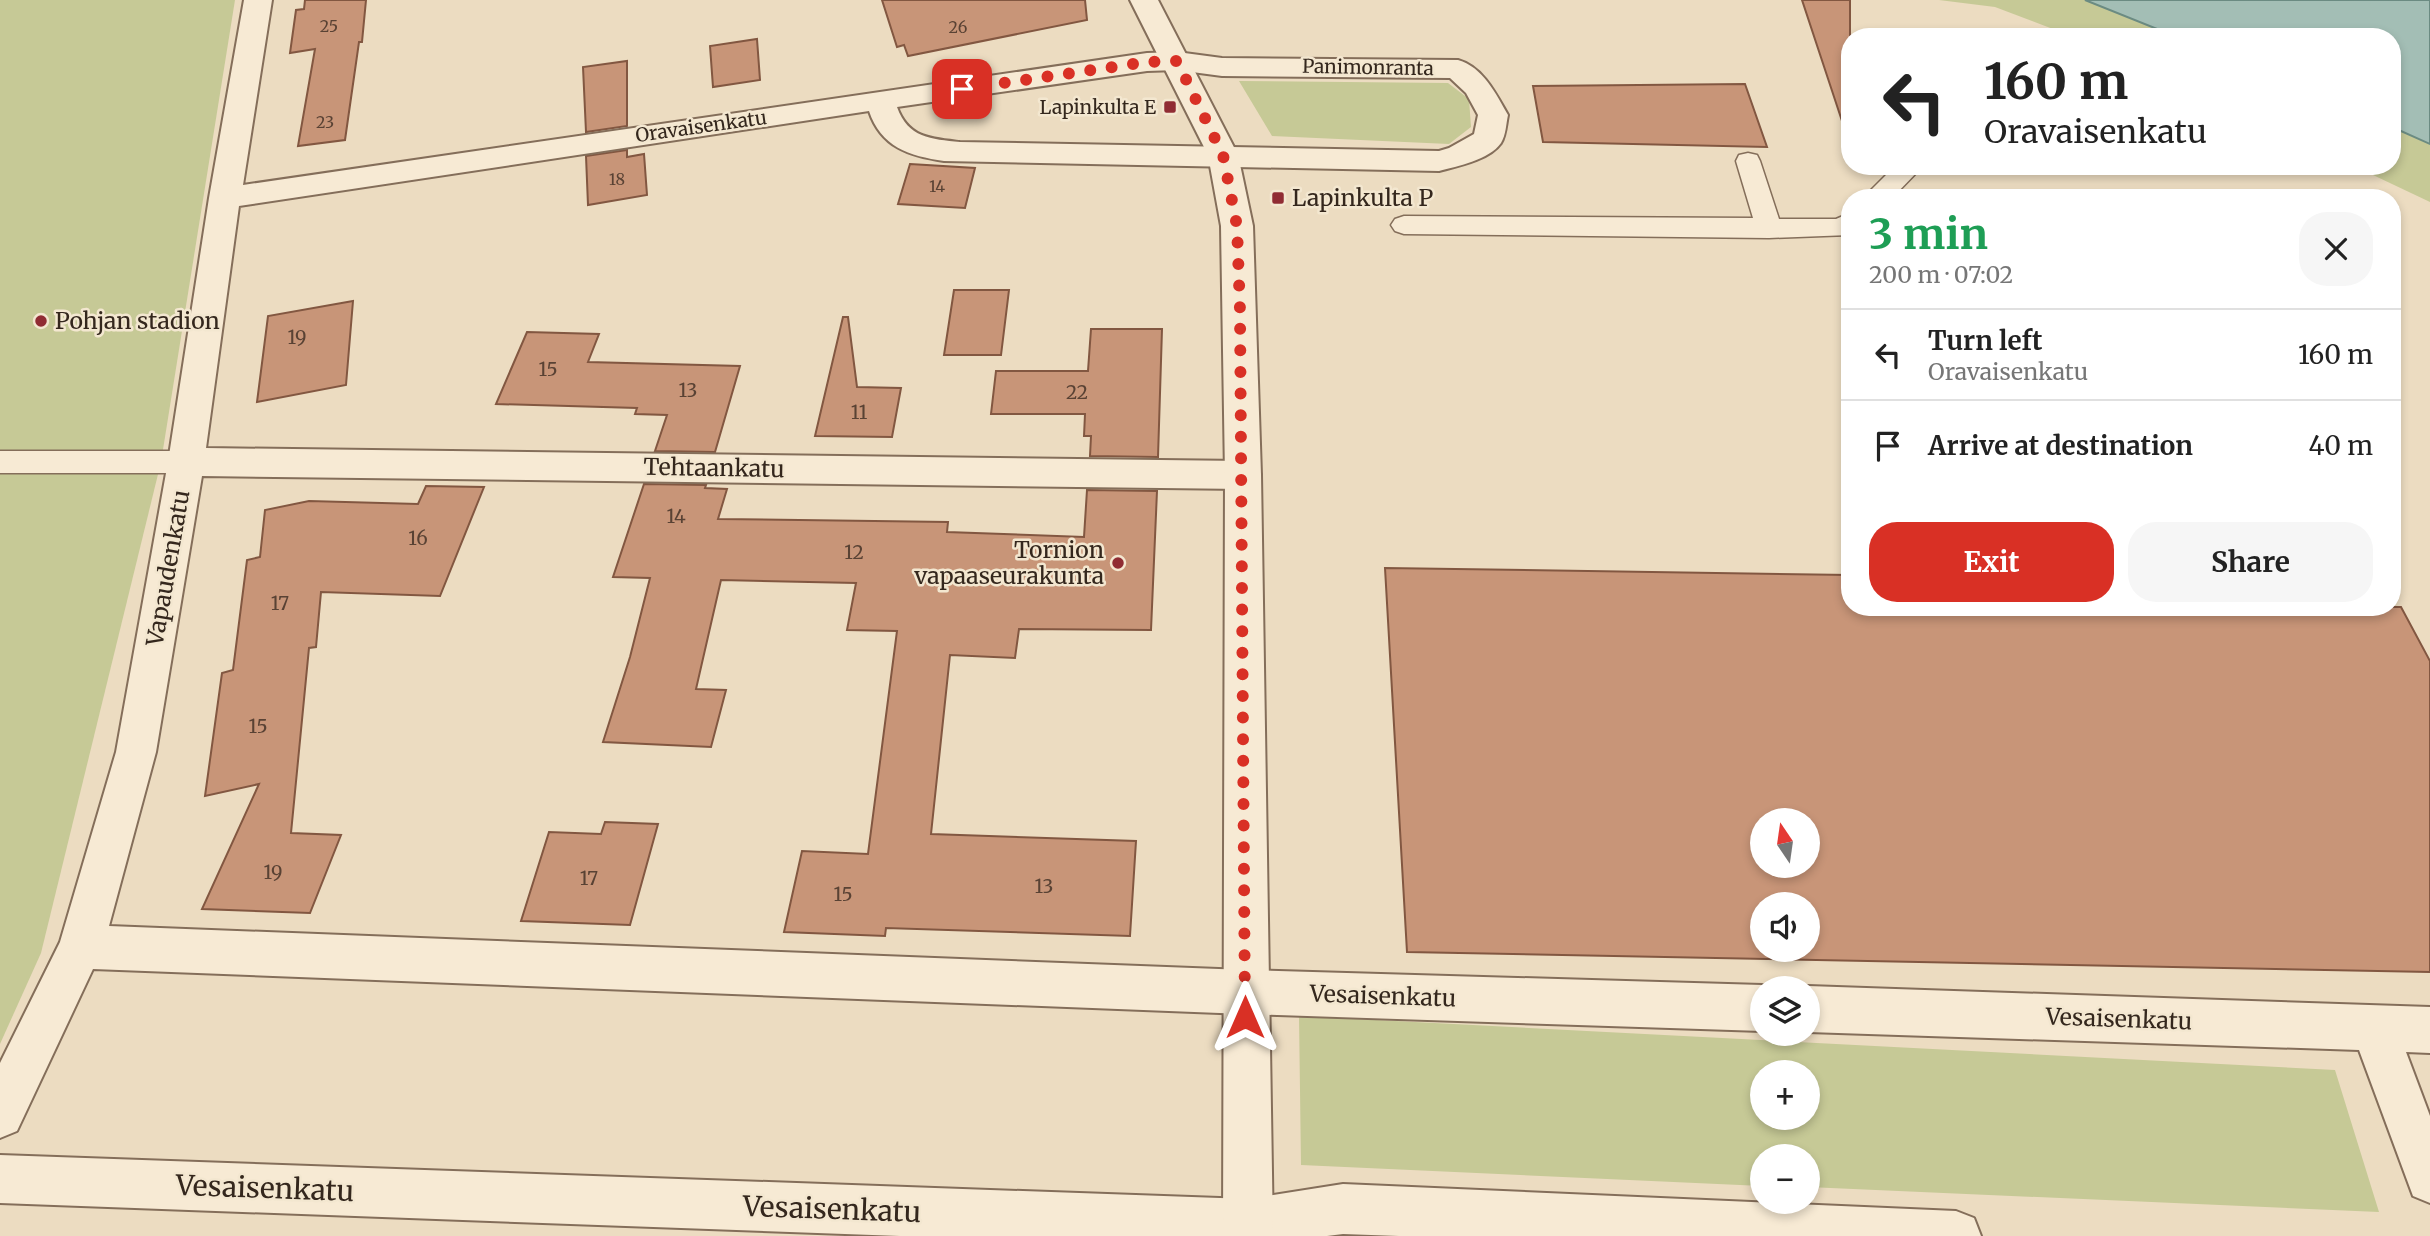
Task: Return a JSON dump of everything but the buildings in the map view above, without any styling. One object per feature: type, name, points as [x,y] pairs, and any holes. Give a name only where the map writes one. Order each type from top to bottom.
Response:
[{"type":"street","name":"Vapaudenkatu","points":[[0,1114],[81,947],[136,752],[186,462],[225,198],[258,0]]},
{"type":"street","points":[[1144,0],[1223,155],[1237,226],[1243,475],[1248,1230]]},
{"type":"street","name":"Oravaisenkatu","points":[[225,198],[746,119],[1147,62],[1177,61]]},
{"type":"street","name":"Panimonranta","points":[[1177,61],[1222,66],[1458,69],[1478,88],[1493,115],[1488,139],[1459,156],[1439,161],[1223,155]]},
{"type":"street","points":[[880,101],[886,123],[894,135],[931,150],[1223,155]]},
{"type":"street","name":"Tehtaankatu","points":[[186,462],[1243,475]]},
{"type":"street","name":"Vesaisenkatu","points":[[81,947],[1245,992],[1750,1008]]},
{"type":"street","name":"Vesaisenkatu","points":[[1820,1009],[2430,1030]]},
{"type":"street","points":[[2373,1027],[2430,1179]]},
{"type":"street","name":"Vesaisenkatu","points":[[0,1179],[1248,1230],[1343,1209],[1956,1236]]},
{"type":"lane","points":[[1748,161],[1769,229]]},
{"type":"lane","points":[[1886,189],[1901,175]]},
{"type":"lane","points":[[1404,225],[1841,228]]},
{"type":"lane","points":[[0,462],[186,462]]},
{"type":"green space","points":[[0,0],[235,0],[161,462],[41,953],[0,1044]]},
{"type":"green space","points":[[1939,0],[2085,0],[2155,28],[2050,28],[1995,7]]},
{"type":"green space","points":[[1239,81],[1448,83],[1469,99],[1471,127],[1449,144],[1272,136]]},
{"type":"green space","points":[[2401,131],[2430,144],[2430,202],[2373,175],[2401,175]]},
{"type":"green space","points":[[1299,1016],[1750,1040],[1750,1046],[1820,1046],[1820,1043],[2335,1070],[2379,1212],[1820,1188],[1820,1144],[1750,1144],[1750,1185],[1301,1165]]},
{"type":"water","points":[[2085,0],[2430,0],[2430,144],[2401,131],[2401,28],[2155,28]]},
{"type":"place","name":"Lapinkulta E","points":[[1170,107]]},
{"type":"place","name":"Lapinkulta P","points":[[1278,198]]},
{"type":"place","name":"Pohjan stadion","points":[[41,321]]},
{"type":"place","name":"Tornion vapaaseurakunta","points":[[1118,563]]},
{"type":"route","points":[[962,89],[1147,62],[1177,61],[1223,155],[1237,226],[1240,310],[1245,1017]]}]
